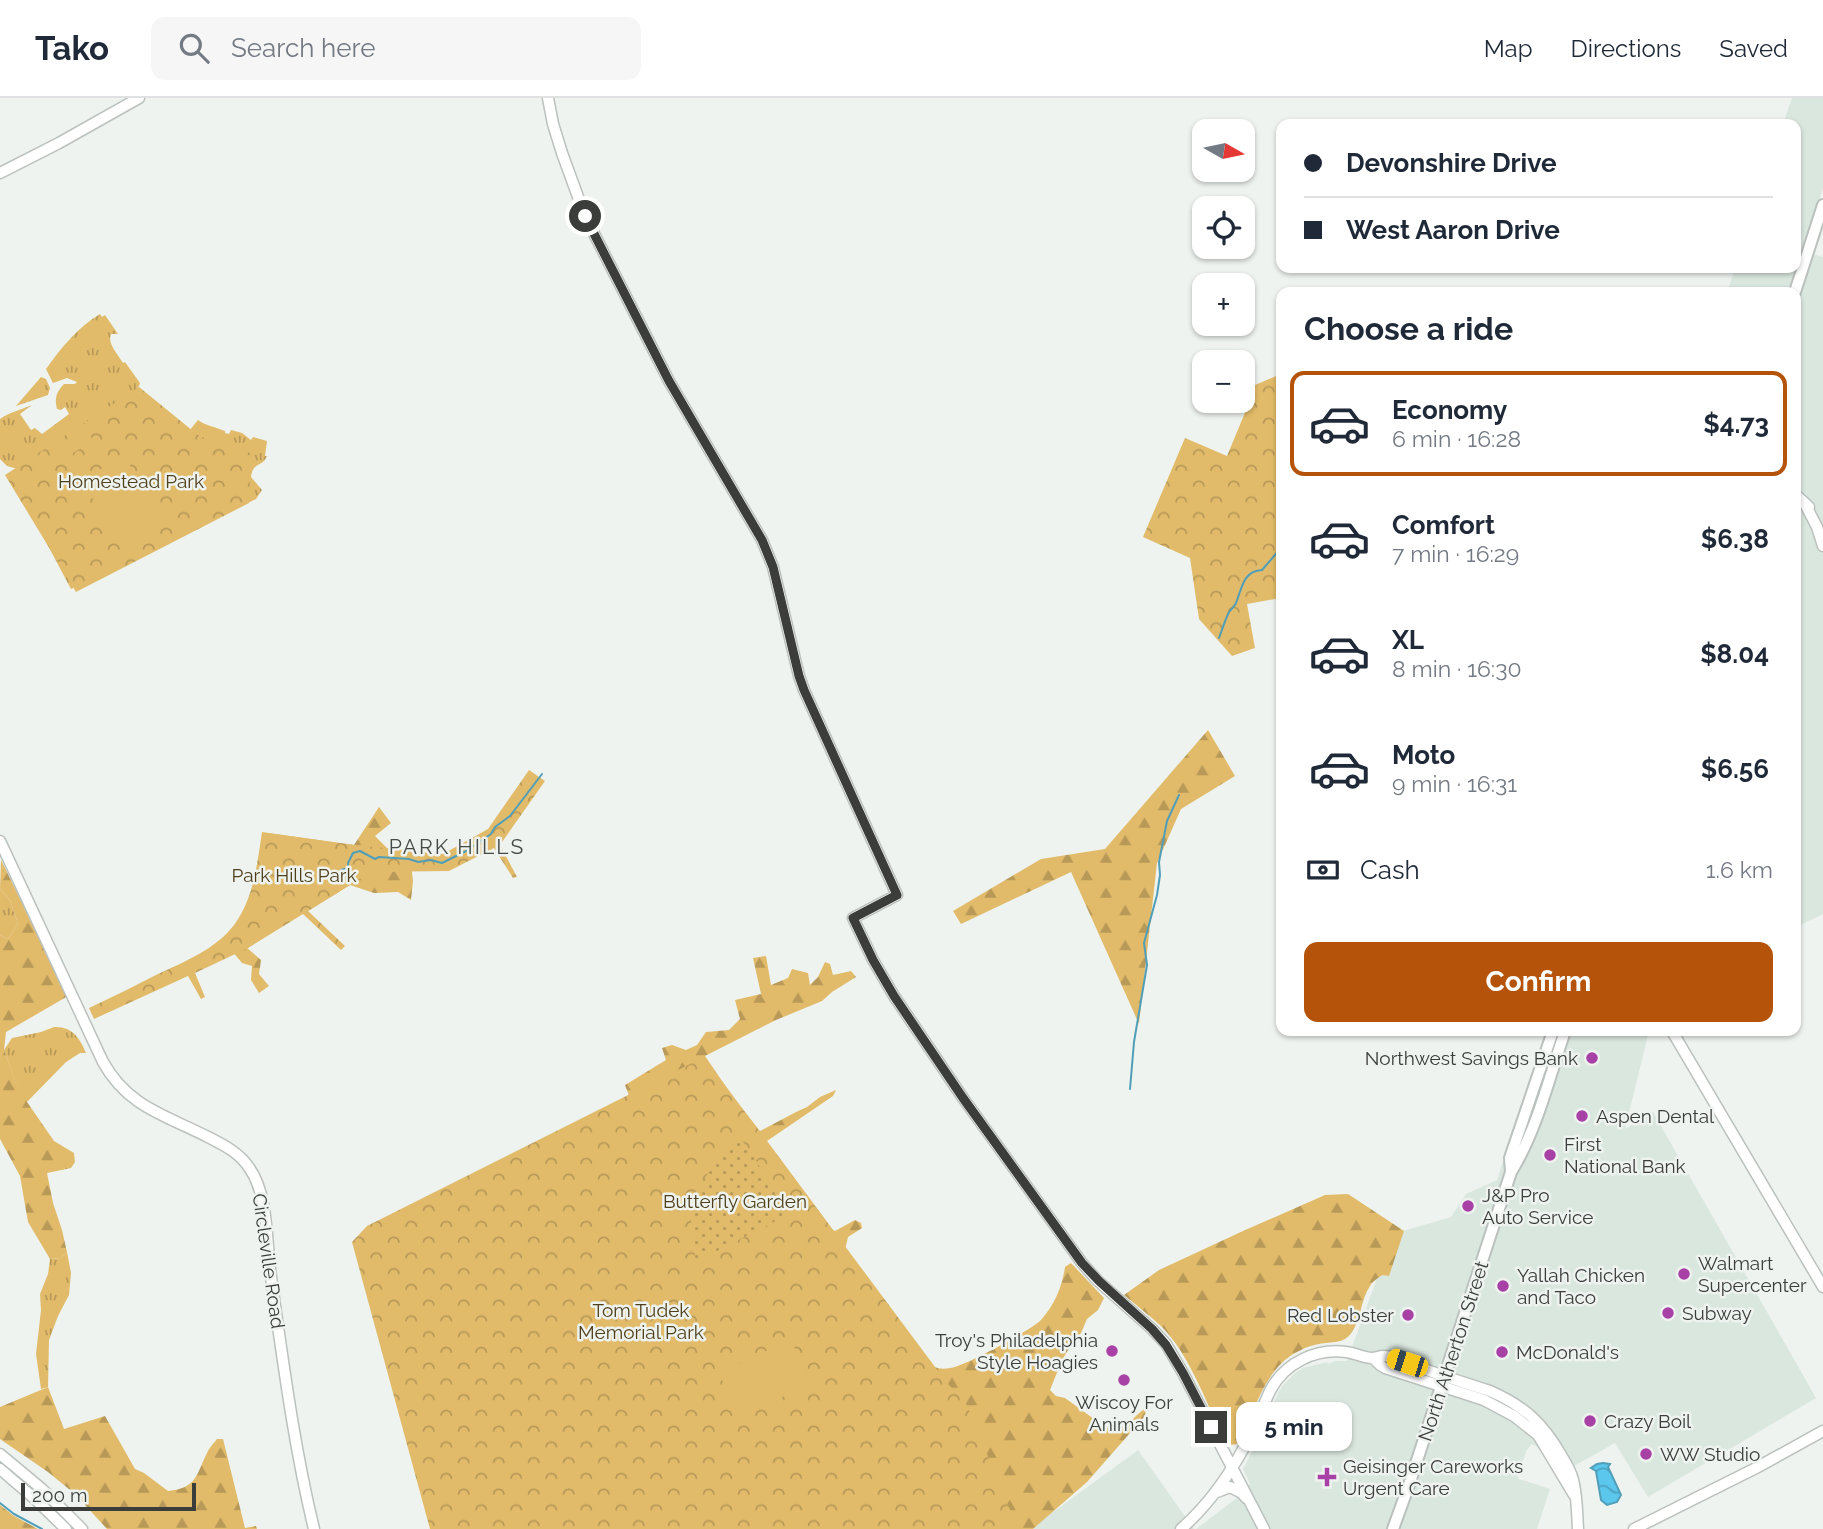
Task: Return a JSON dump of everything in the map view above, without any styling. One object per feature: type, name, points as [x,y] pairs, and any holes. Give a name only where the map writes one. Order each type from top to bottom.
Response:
[{"type":"main road","points":[[1797,287],[1823,205]]},
{"type":"main road","name":"North Atherton Street","points":[[1511,1172],[1510,1158],[1551,1036]]},
{"type":"main road","name":"North Atherton Street","points":[[1393,1529],[1511,1172],[1531,1130],[1563,1036]]},
{"type":"street","points":[[0,173],[139,98]]},
{"type":"street","points":[[548,98],[562,153],[585,216],[669,381],[762,540],[773,567],[804,690],[897,895],[853,918],[873,960],[963,1098],[1082,1263],[1166,1345],[1264,1529]]},
{"type":"street","points":[[1801,500],[1814,512],[1823,527]]},
{"type":"street","points":[[1801,501],[1823,546]]},
{"type":"street","name":"Circleville Road","points":[[0,841],[103,1062],[117,1083],[132,1098],[148,1108],[232,1150],[246,1163],[254,1176],[262,1202],[299,1460],[314,1529]]},
{"type":"street","points":[[1675,1036],[1823,1287]]},
{"type":"street","points":[[1181,1529],[1233,1469],[1273,1384],[1293,1364],[1312,1355],[1349,1352],[1373,1358],[1385,1367],[1443,1381],[1499,1406],[1532,1430],[1543,1443],[1576,1498],[1578,1529]]},
{"type":"street","points":[[1634,1529],[1823,1431]]},
{"type":"street","points":[[1219,1443],[1232,1450],[1240,1449],[1247,1442]]},
{"type":"street","points":[[0,1454],[42,1489],[82,1529]]},
{"type":"street","points":[[0,1469],[66,1529]]},
{"type":"street","points":[[1214,1494],[1230,1488],[1242,1493],[1249,1501]]},
{"type":"shaded area","points":[[1792,98],[1823,98],[1823,188],[1803,251],[1823,257],[1823,914],[1801,925],[1801,287],[1729,287],[1733,273],[1801,273],[1801,119],[1785,119]]},
{"type":"shaded area","points":[[1544,1036],[1648,1036],[1625,1129],[1653,1112],[1816,1398],[1648,1497],[1615,1443],[1558,1475],[1539,1445],[1537,1447],[1532,1444],[1526,1451],[1518,1477],[1550,1489],[1537,1529],[1196,1529],[1238,1497],[1250,1484],[1243,1469],[1284,1384],[1303,1368],[1327,1362],[1347,1361],[1393,1234],[1451,1217],[1466,1194],[1497,1180]]},
{"type":"shaded area","points":[[1138,1450],[1194,1529],[1033,1529],[1041,1521]]},
{"type":"green space","name":"Homestead Park","points":[[100,314],[102,317],[105,315],[118,334],[111,334],[112,345],[140,383],[138,388],[189,431],[198,420],[225,433],[229,434],[231,430],[242,433],[251,440],[253,437],[267,441],[267,456],[252,472],[251,477],[262,490],[256,499],[71,589],[11,476],[21,470],[7,466],[0,459],[0,419],[32,405],[20,414],[31,430],[35,428],[42,434],[69,414],[65,407],[57,409],[57,395],[64,384],[77,382],[67,378],[53,383],[46,369],[70,339]]},
{"type":"green space","points":[[1276,376],[1276,599],[1247,604],[1255,648],[1232,656],[1199,619],[1190,558],[1143,537],[1185,438],[1227,456],[1245,413],[1255,413],[1255,385]]},
{"type":"green space","points":[[41,377],[46,379],[50,388],[48,395],[16,406]]},
{"type":"green space","name":"Homestead Park","points":[[139,387],[204,440],[222,448],[251,453],[249,503],[76,592],[5,475]]},
{"type":"green space","points":[[85,428],[93,440],[73,453],[65,441]]},
{"type":"green space","points":[[125,456],[160,522],[118,545],[82,479]]},
{"type":"green space","points":[[1208,730],[1235,776],[1181,809],[1157,863],[1139,1024],[1071,872],[961,924],[953,911],[1041,859],[1105,849]]},
{"type":"green space","name":"Park Hills Park","points":[[529,770],[545,781],[500,845],[517,877],[513,878],[494,848],[449,871],[371,872],[308,911],[345,946],[341,950],[303,914],[248,948],[195,973],[205,997],[201,999],[188,976],[94,1019],[89,1008],[199,954],[227,934],[246,904],[262,832],[443,854],[488,829]]},
{"type":"green space","points":[[379,807],[391,823],[375,836],[387,848],[411,864],[411,900],[398,892],[374,893],[350,885],[308,911],[267,833],[354,845]]},
{"type":"green space","points":[[1,860],[68,996],[6,1032],[4,1050],[18,1089],[54,1141],[74,1153],[75,1162],[71,1168],[47,1173],[67,1252],[61,1258],[50,1259],[28,1222],[20,1176],[0,1139],[0,935],[8,939],[18,924],[10,900],[0,889]]},
{"type":"green space","points":[[0,889],[10,900],[18,924],[8,939],[0,935]]},
{"type":"green space","points":[[245,946],[261,960],[259,974],[269,986],[259,993],[251,980],[252,966],[242,963],[232,951]]},
{"type":"green space","points":[[766,956],[771,985],[788,978],[792,969],[808,973],[810,985],[818,977],[825,962],[830,964],[833,975],[851,971],[856,977],[822,1001],[776,1020],[705,1056],[760,1131],[836,1090],[833,1096],[767,1141],[833,1230],[855,1220],[861,1223],[862,1228],[848,1237],[845,1250],[924,1363],[946,1369],[958,1366],[1035,1325],[1054,1301],[1065,1267],[1071,1263],[1104,1298],[1098,1310],[1087,1319],[1081,1333],[1062,1360],[1050,1390],[1105,1427],[1118,1428],[1128,1424],[1146,1408],[1145,1416],[1087,1482],[1033,1529],[1006,1529],[636,1114],[625,1085],[666,1060],[662,1048],[672,1045],[686,1050],[697,1045],[706,1032],[729,1030],[740,1019],[735,1000],[761,994],[753,958]]},
{"type":"green space","points":[[54,1027],[75,1034],[86,1053],[80,1053],[66,1062],[26,1103],[18,1090],[4,1050],[12,1038]]},
{"type":"green space","name":"Tom Tudek Memorial Park","points":[[704,1057],[947,1383],[965,1401],[1018,1529],[430,1529],[352,1242],[367,1226]]},
{"type":"green space","name":"Butterfly Garden","points":[[740,1138],[766,1179],[782,1197],[785,1216],[696,1262],[691,1224],[693,1201],[709,1172]]},
{"type":"green space","points":[[1348,1194],[1404,1231],[1389,1276],[1382,1275],[1371,1285],[1349,1336],[1341,1341],[1301,1350],[1288,1357],[1276,1369],[1263,1389],[1237,1444],[1230,1445],[1224,1439],[1181,1351],[1161,1326],[1124,1295],[1159,1270],[1243,1231],[1325,1195]]},
{"type":"green space","points":[[67,1252],[71,1273],[69,1295],[49,1340],[48,1387],[41,1389],[36,1354],[40,1294],[48,1274],[50,1259],[61,1258]]},
{"type":"green space","points":[[790,1339],[812,1382],[741,1418],[719,1374]]},
{"type":"green space","points":[[48,1387],[64,1429],[105,1416],[135,1469],[168,1491],[190,1483],[210,1447],[217,1439],[223,1439],[245,1528],[256,1526],[257,1529],[107,1529],[75,1494],[0,1439],[0,1407]]},
{"type":"green space","points":[[0,1505],[14,1516],[38,1529],[0,1529]]},
{"type":"water","points":[[1603,1463],[1610,1464],[1608,1467],[1621,1495],[1617,1502],[1607,1505],[1601,1500],[1596,1471],[1591,1468]]},
{"type":"waterway","points":[[1219,638],[1247,577],[1262,570],[1276,554]]},
{"type":"waterway","points":[[341,870],[348,868],[353,853],[360,851],[375,859],[409,859],[418,862],[431,860],[442,863],[491,834],[495,827],[510,816],[542,774]]},
{"type":"waterway","points":[[1130,1089],[1134,1042],[1147,965],[1144,943],[1157,895],[1159,862],[1167,821],[1179,795]]},
{"type":"waterway","points":[[0,1503],[42,1529]]},
{"type":"place","name":"Northwest Savings Bank","points":[[1592,1058]]},
{"type":"place","name":"Aspen Dental","points":[[1582,1116]]},
{"type":"place","name":"First National Bank","points":[[1550,1155]]},
{"type":"place","name":"J&P Pro Auto Service","points":[[1468,1206]]},
{"type":"place","name":"Walmart Supercenter","points":[[1684,1274]]},
{"type":"place","name":"Yallah Chicken and Taco","points":[[1503,1286]]},
{"type":"place","name":"Subway","points":[[1668,1313]]},
{"type":"place","name":"Red Lobster","points":[[1408,1315]]},
{"type":"place","name":"Troy's Philadelphia Style Hoagies","points":[[1112,1351]]},
{"type":"place","name":"McDonald's","points":[[1502,1352]]},
{"type":"place","name":"Wiscoy For Animals","points":[[1124,1380]]},
{"type":"place","name":"Crazy Boil","points":[[1590,1421]]},
{"type":"place","name":"WW Studio","points":[[1646,1454]]},
{"type":"place","name":"Geisinger Careworks Urgent Care","points":[[1327,1477]]},
{"type":"district","name":"PARK HILLS","points":[[457,846]]},
{"type":"route","points":[[585,216],[669,381],[752,522],[769,556],[804,690],[897,895],[853,918],[873,960],[963,1098],[1082,1263],[1166,1345],[1211,1427]]}]
